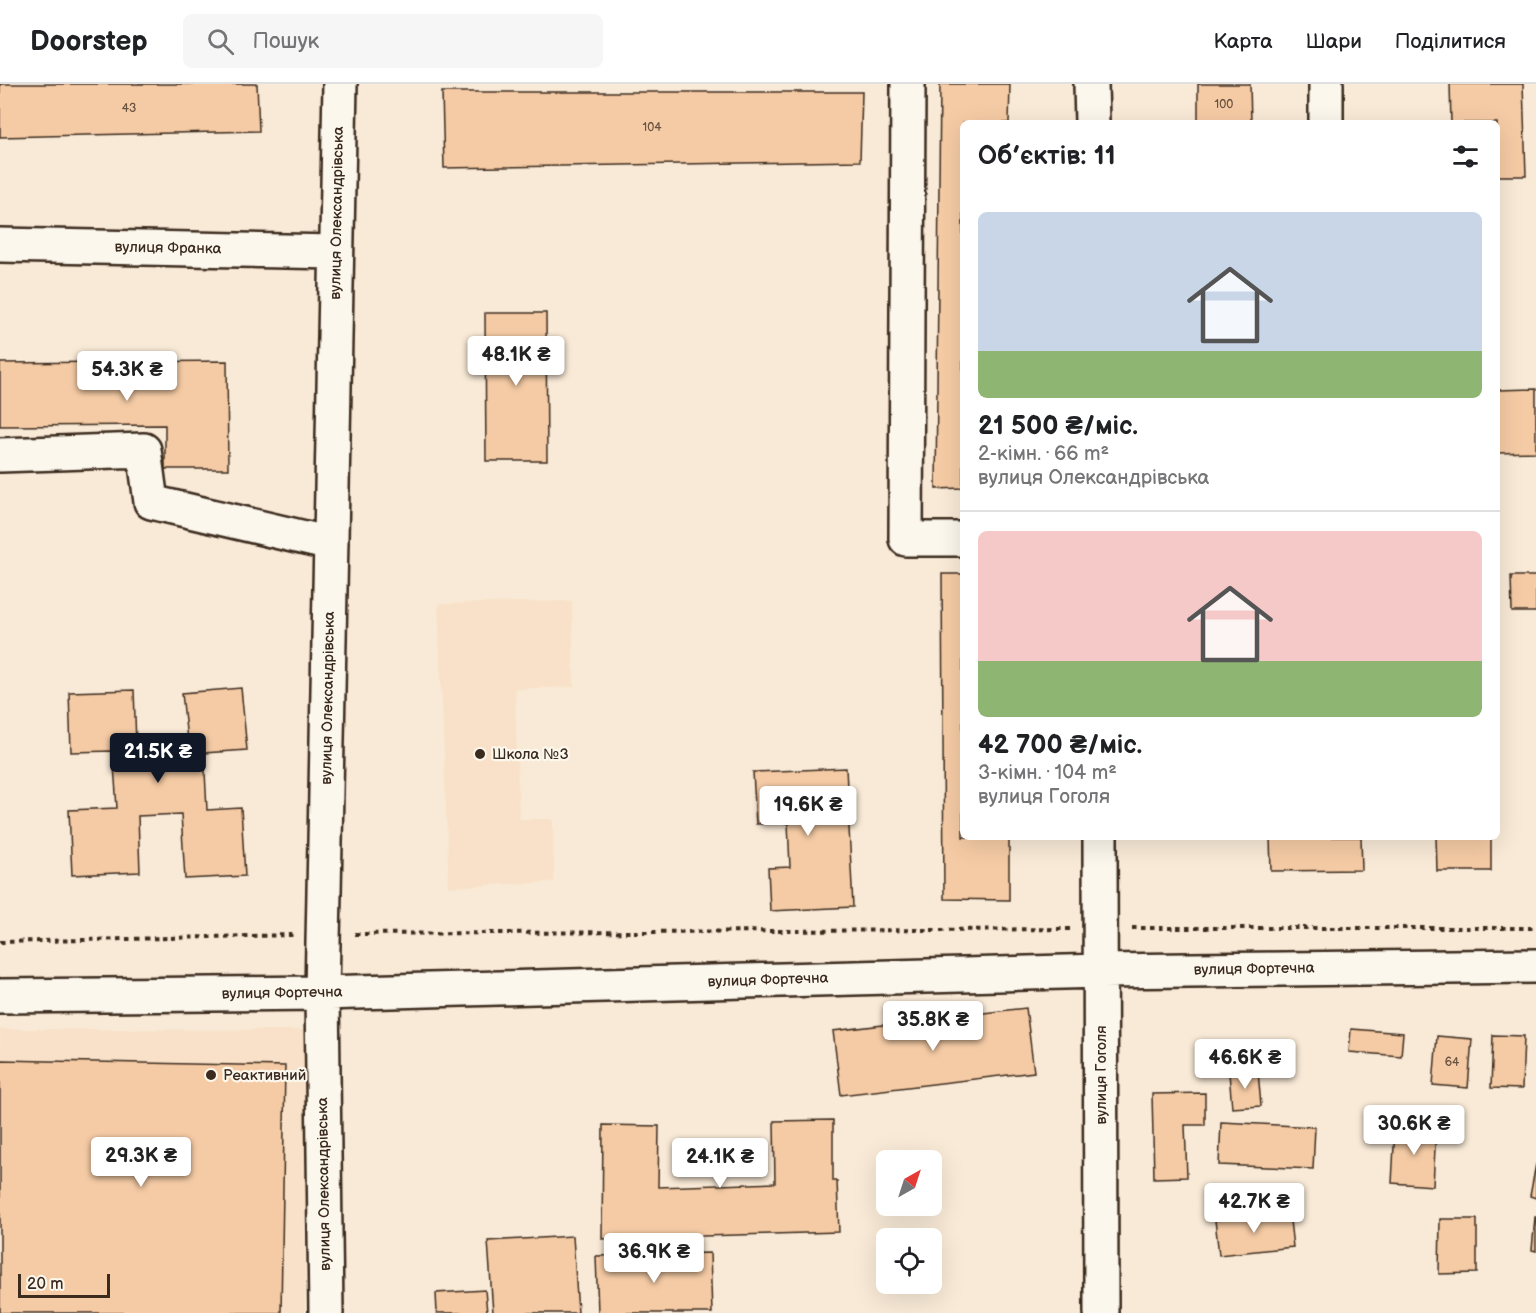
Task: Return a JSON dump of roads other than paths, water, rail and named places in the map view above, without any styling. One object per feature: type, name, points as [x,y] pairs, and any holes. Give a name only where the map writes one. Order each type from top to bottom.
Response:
[{"type":"street","name":"вулиця Олександрівська","points":[[326,1313],[322,993],[340,84]]},
{"type":"street","points":[[908,84],[906,539],[960,539]]},
{"type":"street","points":[[1091,84],[1092,120]]},
{"type":"street","points":[[1326,84],[1326,120]]},
{"type":"street","name":"вулиця Франка","points":[[0,244],[336,252]]},
{"type":"street","points":[[0,455],[144,450],[151,502],[331,544]]},
{"type":"street","name":"вулиця Гоголя","points":[[1100,840],[1101,1313]]},
{"type":"street","name":"вулиця Фортечна","points":[[0,996],[322,993],[1101,971],[1536,966]]},
{"type":"place","name":"Школа №3","points":[[480,754]]},
{"type":"place","name":"Реактивний","points":[[211,1075]]}]
